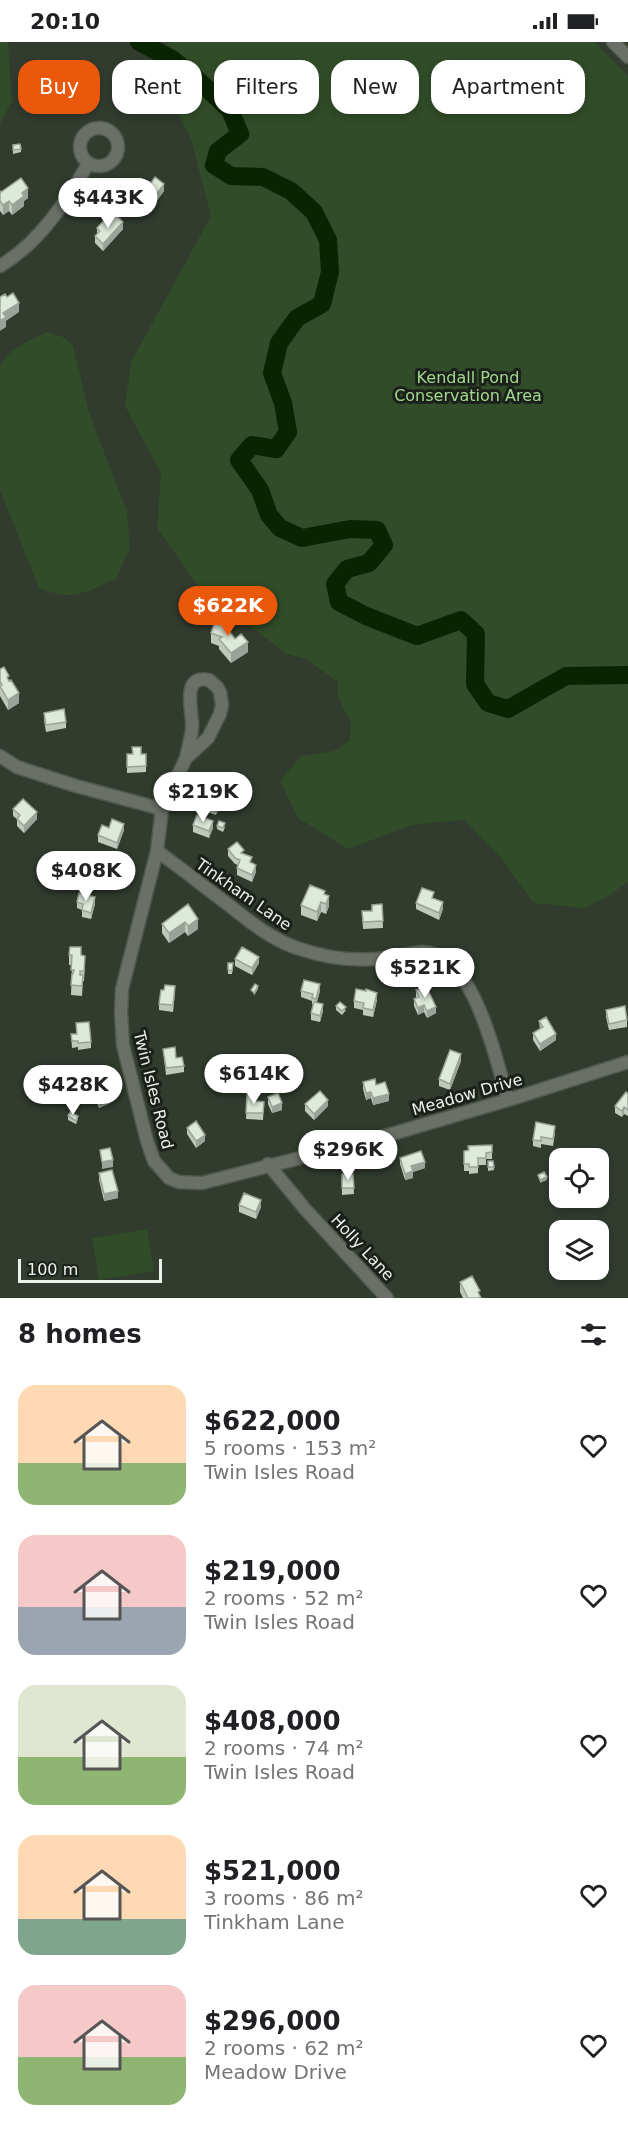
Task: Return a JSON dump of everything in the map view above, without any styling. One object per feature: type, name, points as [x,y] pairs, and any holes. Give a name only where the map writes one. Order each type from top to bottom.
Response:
[{"type":"street","points":[[613,42],[628,57]]},
{"type":"street","points":[[0,266],[39,234],[88,164]]},
{"type":"street","name":"Twin Isles Road","points":[[174,1180],[169,1178],[154,1161],[147,1141],[123,1045],[122,989],[157,851],[162,809],[186,758],[192,729],[189,691],[198,681],[209,680],[220,692],[222,705],[220,714],[208,738],[186,758]]},
{"type":"street","points":[[0,756],[17,767],[76,786],[162,809]]},
{"type":"street","name":"Tinkham Lane","points":[[157,851],[258,927],[297,948],[341,959],[363,960],[422,952],[438,955],[459,973],[471,992],[480,1012],[508,1100]]},
{"type":"street","name":"Meadow Drive","points":[[174,1180],[202,1183],[268,1164],[378,1138],[628,1062]]},
{"type":"street","name":"Holly Lane","points":[[268,1164],[305,1209],[387,1298]]},
{"type":"green space","points":[[0,42],[8,42],[12,101],[0,124]]},
{"type":"green space","name":"Kendall Pond Conservation Area","points":[[164,42],[595,42],[628,76],[628,882],[604,899],[584,908],[533,903],[502,859],[464,820],[412,825],[348,849],[298,818],[280,781],[301,756],[334,751],[349,741],[351,723],[337,695],[338,682],[306,659],[287,654],[256,631],[211,605],[157,528],[161,474],[125,406],[131,362],[211,216],[191,139],[178,114],[202,114],[202,60],[164,60],[171,47]]},
{"type":"green space","points":[[47,332],[63,337],[73,345],[89,413],[127,511],[130,548],[116,579],[87,592],[70,595],[39,588],[0,490],[0,366],[14,349]]},
{"type":"green space","points":[[147,1229],[154,1271],[99,1280],[92,1238]]},
{"type":"building","points":[[20,144],[21,149],[13,150],[13,145]]},
{"type":"building","points":[[155,177],[164,184],[146,208],[137,201],[142,196],[138,193],[147,181],[151,183]]},
{"type":"building","points":[[21,178],[28,188],[22,193],[24,196],[12,205],[9,201],[3,205],[0,201],[0,191]]},
{"type":"building","points":[[116,215],[123,222],[103,244],[95,236],[100,231],[97,228],[107,217],[111,221]]},
{"type":"building","points":[[13,293],[19,303],[3,313],[6,317],[0,321],[0,297],[5,294],[7,297]]},
{"type":"building","points":[[215,621],[230,627],[229,631],[235,639],[241,634],[248,642],[231,653],[219,639],[222,637],[211,633]]},
{"type":"building","points":[[4,667],[9,681],[11,680],[19,693],[8,700],[0,686],[2,685],[0,669]]},
{"type":"building","points":[[64,709],[66,722],[46,725],[44,713]]},
{"type":"building","points":[[132,747],[141,747],[141,754],[146,754],[146,766],[127,767],[127,754],[133,754]]},
{"type":"building","points":[[23,799],[37,812],[24,826],[17,819],[20,815],[13,809]]},
{"type":"building","points":[[210,802],[220,803],[216,812],[207,808]]},
{"type":"building","points":[[197,815],[213,821],[209,831],[193,825]]},
{"type":"building","points":[[112,819],[124,824],[117,843],[98,835],[102,825],[109,828]]},
{"type":"building","points":[[219,821],[225,823],[223,828],[217,826]]},
{"type":"building","points":[[237,842],[244,850],[241,853],[252,857],[250,862],[256,865],[252,875],[237,868],[240,860],[235,858],[228,849]]},
{"type":"building","points":[[310,885],[325,891],[324,894],[329,896],[326,904],[321,902],[317,912],[301,905]]},
{"type":"building","points":[[422,888],[434,892],[432,898],[443,902],[439,913],[416,903]]},
{"type":"building","points":[[79,893],[95,897],[91,913],[82,910],[83,904],[77,902]]},
{"type":"building","points":[[188,904],[198,919],[188,926],[185,922],[169,933],[162,924]]},
{"type":"building","points":[[382,904],[383,921],[363,922],[362,911],[372,911],[372,905]]},
{"type":"building","points":[[70,947],[81,947],[81,955],[85,956],[84,971],[80,971],[80,975],[83,975],[82,986],[71,985],[74,970],[71,970]]},
{"type":"building","points":[[242,947],[259,957],[252,968],[235,959]]},
{"type":"building","points":[[228,963],[233,963],[232,971],[228,970]]},
{"type":"building","points":[[304,980],[320,984],[316,999],[312,998],[313,994],[301,991]]},
{"type":"building","points":[[255,984],[258,986],[254,993],[251,990]]},
{"type":"building","points":[[165,985],[175,986],[173,1005],[159,1004],[161,990],[164,990]]},
{"type":"building","points":[[426,986],[436,1007],[427,1011],[424,1005],[418,1008],[414,999],[419,997],[416,990]]},
{"type":"building","points":[[356,989],[366,991],[366,989],[377,993],[373,1010],[363,1008],[364,1003],[354,1001]]},
{"type":"building","points":[[314,1002],[323,1004],[320,1016],[311,1013]]},
{"type":"building","points":[[340,1002],[346,1007],[342,1011],[336,1006]]},
{"type":"building","points":[[625,1006],[627,1020],[609,1024],[606,1010]]},
{"type":"building","points":[[546,1017],[556,1034],[540,1044],[533,1033],[543,1027],[539,1021]]},
{"type":"building","points":[[89,1022],[91,1042],[72,1041],[71,1034],[77,1034],[76,1023]]},
{"type":"building","points":[[175,1047],[176,1058],[182,1057],[184,1066],[166,1068],[163,1049]]},
{"type":"building","points":[[450,1050],[461,1054],[450,1084],[439,1079]]},
{"type":"building","points":[[375,1079],[376,1085],[385,1082],[389,1094],[373,1098],[371,1092],[366,1093],[363,1082]]},
{"type":"building","points":[[104,1081],[110,1096],[99,1101],[93,1086]]},
{"type":"building","points":[[320,1091],[328,1100],[314,1114],[305,1104]]},
{"type":"building","points":[[626,1092],[628,1110],[624,1107],[622,1111],[615,1106]]},
{"type":"building","points":[[278,1093],[282,1103],[272,1107],[268,1097]]},
{"type":"building","points":[[247,1094],[255,1094],[255,1101],[264,1102],[263,1113],[246,1113]]},
{"type":"building","points":[[70,1112],[78,1116],[76,1121],[68,1116]]},
{"type":"building","points":[[196,1121],[205,1135],[196,1141],[187,1128]]},
{"type":"building","points":[[536,1122],[555,1126],[553,1139],[541,1137],[541,1141],[533,1140]]},
{"type":"building","points":[[492,1145],[492,1152],[486,1153],[486,1158],[478,1158],[478,1167],[469,1167],[469,1164],[464,1164],[464,1151],[469,1150],[468,1146]]},
{"type":"building","points":[[110,1148],[113,1160],[102,1162],[100,1150]]},
{"type":"building","points":[[421,1151],[425,1162],[411,1166],[413,1171],[405,1174],[400,1158]]},
{"type":"building","points":[[488,1161],[493,1161],[494,1167],[488,1167]]},
{"type":"building","points":[[112,1170],[118,1191],[104,1194],[99,1173]]},
{"type":"building","points":[[544,1172],[547,1177],[540,1180],[538,1175]]},
{"type":"building","points":[[342,1174],[353,1174],[354,1188],[342,1188]]},
{"type":"building","points":[[244,1193],[261,1200],[256,1212],[239,1205]]},
{"type":"building","points":[[472,1276],[481,1298],[468,1298],[460,1282]]},
{"type":"waterway","points":[[139,42],[172,59],[230,110],[240,134],[218,151],[214,165],[231,176],[263,177],[291,191],[314,212],[328,240],[330,272],[322,304],[297,318],[279,343],[272,373],[283,403],[288,432],[276,449],[252,445],[239,460],[260,490],[269,515],[280,528],[302,538],[350,529],[377,530],[384,545],[369,563],[347,569],[335,584],[339,602],[366,616],[417,636],[461,620],[476,634],[475,684],[488,703],[508,709],[566,676],[628,675]]}]
